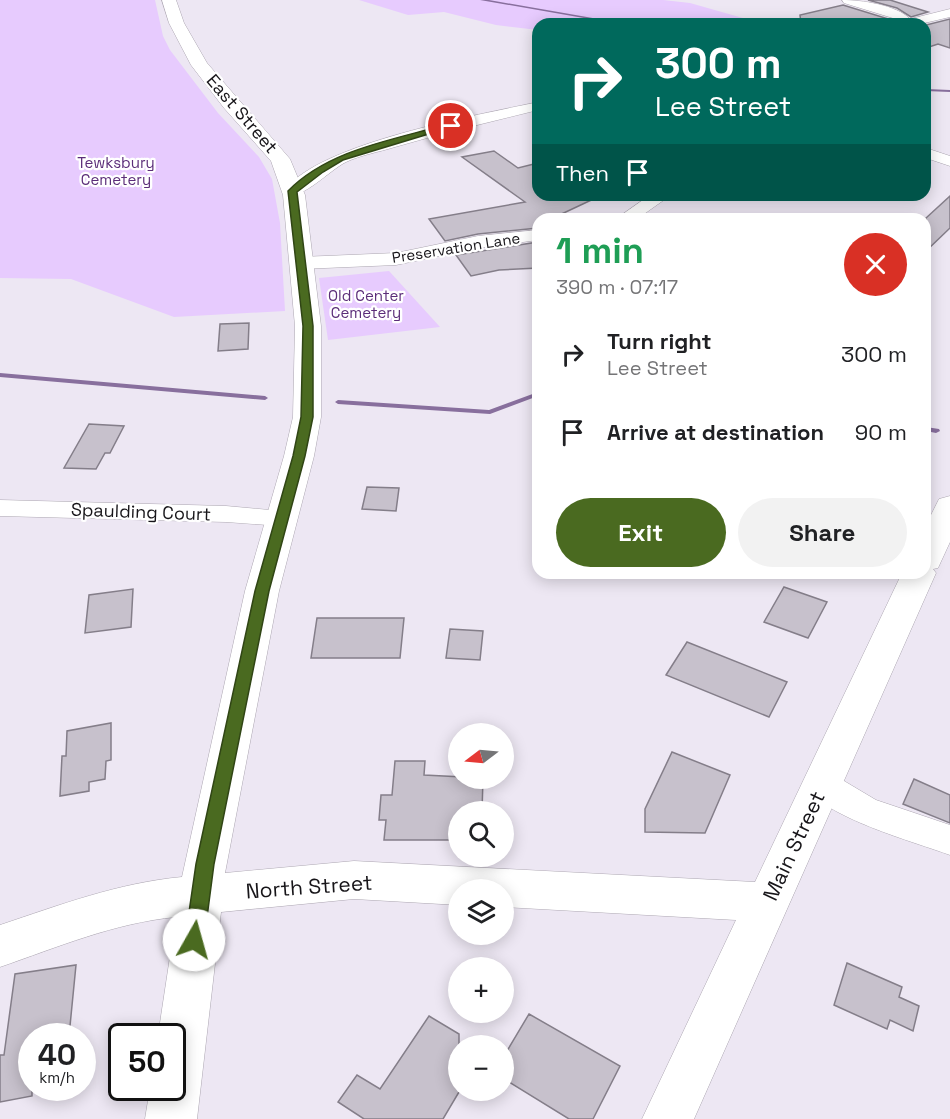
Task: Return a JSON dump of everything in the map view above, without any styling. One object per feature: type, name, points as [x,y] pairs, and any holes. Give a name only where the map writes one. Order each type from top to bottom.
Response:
[{"type":"main road","name":"East Street","points":[[169,0],[178,30],[189,49],[215,84],[280,159],[293,191],[308,326],[307,417],[262,591],[200,896],[171,1119]]},
{"type":"main road","points":[[931,549],[950,506]]},
{"type":"main road","name":"Main Street","points":[[668,1119],[916,579]]},
{"type":"main road","name":"North Street","points":[[0,946],[112,908],[146,900],[354,880],[768,902]]},
{"type":"street","points":[[848,0],[902,18]]},
{"type":"street","points":[[930,18],[950,13]]},
{"type":"street","points":[[293,191],[340,158],[435,130],[532,107]]},
{"type":"street","points":[[931,155],[950,161]]},
{"type":"street","points":[[634,213],[653,201]]},
{"type":"street","name":"Preservation Lane","points":[[301,263],[396,259],[478,242],[532,236]]},
{"type":"street","name":"Spaulding Court","points":[[0,508],[226,514],[282,518]]},
{"type":"street","points":[[822,785],[864,810],[950,840]]},
{"type":"green space","name":"Tewksbury Cemetery","points":[[0,0],[155,0],[163,36],[170,50],[218,113],[259,157],[272,179],[280,223],[285,311],[174,317],[71,279],[0,278]]},
{"type":"green space","points":[[359,0],[663,0],[690,3],[743,18],[532,18],[532,29],[496,25],[444,12],[408,15]]},
{"type":"green space","name":"Old Center Cemetery","points":[[389,271],[440,327],[328,340],[319,278]]},
{"type":"building","points":[[868,0],[890,0],[928,12],[911,17],[897,8]]},
{"type":"building","points":[[843,5],[885,18],[800,18],[800,15]]},
{"type":"building","points":[[950,19],[950,48],[938,44],[931,46],[931,24]]},
{"type":"building","points":[[494,151],[518,168],[532,164],[532,201],[589,201],[564,213],[532,213],[532,229],[478,234],[445,241],[429,219],[525,202],[462,157]]},
{"type":"building","points":[[950,196],[950,228],[931,246],[931,213]]},
{"type":"building","points":[[532,243],[532,268],[499,270],[471,276],[456,255]]},
{"type":"building","points":[[249,323],[248,349],[218,351],[220,324]]},
{"type":"building","points":[[89,424],[124,426],[110,453],[105,453],[96,469],[64,468]]},
{"type":"building","points":[[367,487],[399,488],[396,511],[362,509]]},
{"type":"building","points":[[784,587],[827,602],[808,638],[764,622]]},
{"type":"building","points":[[133,589],[131,627],[85,633],[89,595]]},
{"type":"building","points":[[317,618],[404,618],[400,658],[311,658]]},
{"type":"building","points":[[450,629],[483,631],[480,660],[446,658]]},
{"type":"building","points":[[687,642],[787,682],[769,717],[666,675]]},
{"type":"building","points":[[111,723],[111,760],[106,761],[105,779],[89,782],[89,791],[60,796],[62,756],[66,756],[67,731]]},
{"type":"building","points":[[672,752],[730,775],[705,833],[645,832],[645,809]]},
{"type":"building","points":[[395,761],[425,761],[424,775],[448,776],[448,789],[483,789],[482,801],[448,801],[448,840],[384,840],[386,820],[379,820],[381,795],[392,795]]},
{"type":"building","points":[[914,779],[950,795],[950,823],[903,804]]},
{"type":"building","points":[[847,963],[902,987],[899,997],[919,1006],[913,1031],[890,1020],[887,1029],[834,1005]]},
{"type":"building","points":[[76,965],[70,1023],[18,1023],[18,1099],[0,1102],[0,1055],[4,1055],[15,974]]},
{"type":"building","points":[[529,1014],[620,1066],[593,1119],[569,1119],[514,1085],[514,1039]]},
{"type":"building","points":[[429,1016],[459,1034],[448,1035],[448,1101],[454,1101],[443,1119],[364,1119],[338,1102],[357,1075],[380,1089]]},
{"type":"waterway","points":[[482,0],[589,18]]},
{"type":"waterway","points":[[931,90],[950,91]]},
{"type":"waterway","points":[[0,375],[265,398]]},
{"type":"waterway","points":[[338,402],[490,412],[532,396]]},
{"type":"waterway","points":[[931,430],[936,431]]},
{"type":"route","points":[[194,940],[205,864],[262,591],[299,456],[307,417],[308,326],[293,191],[340,158],[451,126]]}]
